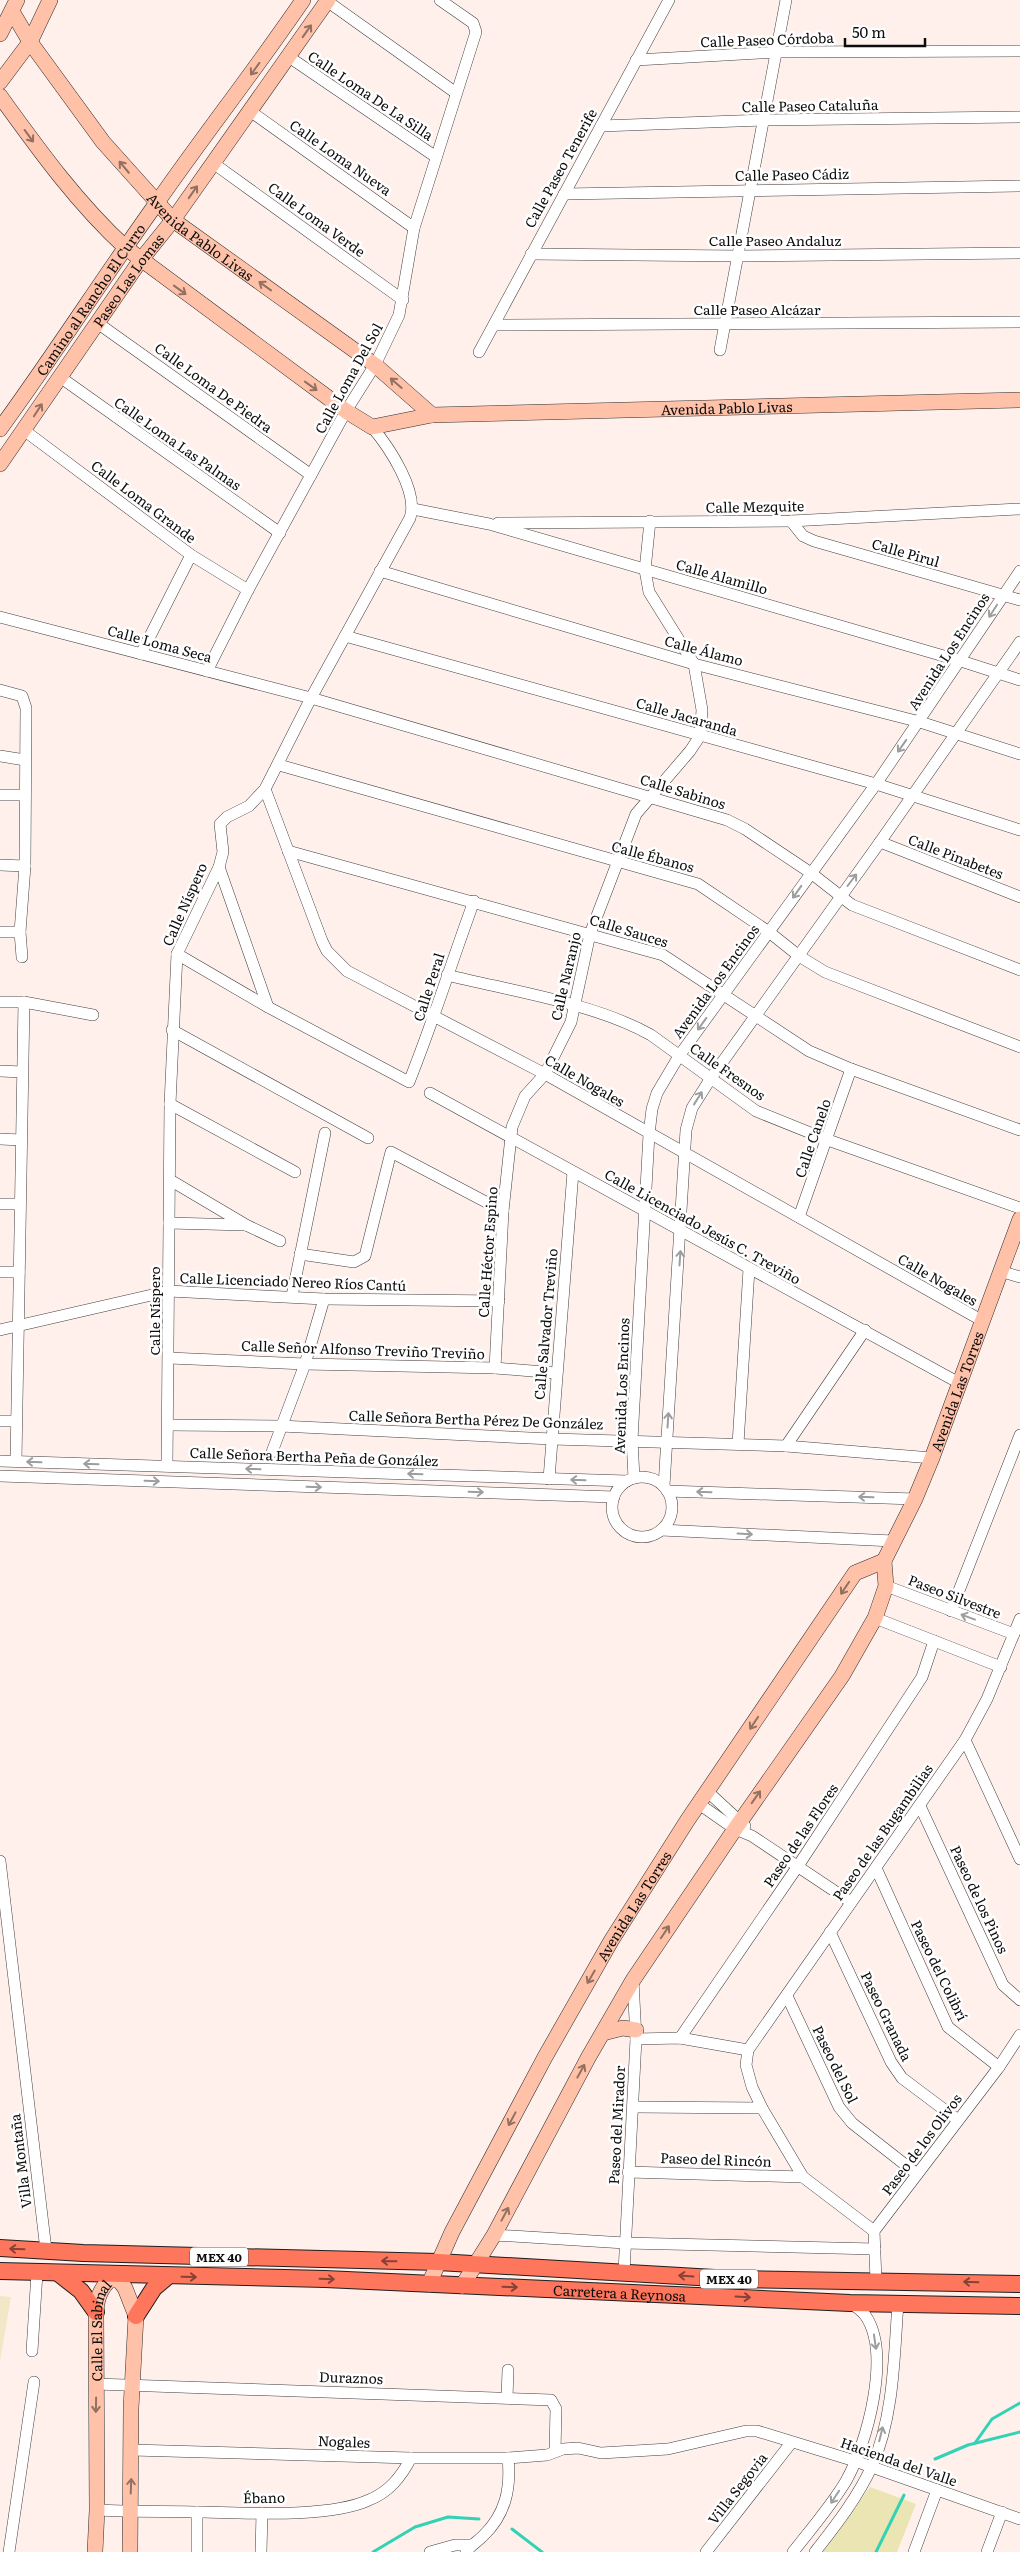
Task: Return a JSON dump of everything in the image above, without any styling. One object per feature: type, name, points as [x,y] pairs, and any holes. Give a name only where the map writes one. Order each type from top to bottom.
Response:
[{"type":"main road","name":"MEX 40","points":[[0,2248],[83,2253],[438,2262]]},
{"type":"main road","points":[[83,2253],[105,2266],[115,2275],[156,2255]]},
{"type":"main road","name":"Carretera a Reynosa","points":[[438,2262],[781,2280],[876,2280],[1020,2284]]},
{"type":"main road","name":"MEX 40","points":[[0,2271],[429,2284]]},
{"type":"main road","points":[[58,2273],[81,2291],[96,2312]]},
{"type":"main road","points":[[136,2316],[154,2288],[167,2277]]},
{"type":"main road","points":[[781,2280],[821,2288],[865,2290],[898,2303]]},
{"type":"main road","name":"Carretera a Reynosa","points":[[429,2284],[850,2303],[1020,2306]]},
{"type":"street","points":[[0,82],[30,42],[50,0]]},
{"type":"street","name":"Camino al Rancho El Curro","points":[[0,429],[81,316],[156,203],[209,133],[303,0]]},
{"type":"street","name":"Calle Loma Del Sol","points":[[207,671],[248,590],[346,411],[375,365],[395,325],[403,300],[414,228],[456,93],[476,36],[473,23],[440,0]]},
{"type":"street","name":"Calle Paseo Tenerife","points":[[479,352],[669,0]]},
{"type":"street","points":[[720,350],[723,324],[778,52],[786,0]]},
{"type":"street","points":[[327,1],[456,93]]},
{"type":"street","name":"Paseo Las Lomas","points":[[0,464],[99,324],[140,261],[173,220],[327,1]]},
{"type":"street","points":[[0,34],[15,6]]},
{"type":"street","name":"Avenida Pablo Livas","points":[[15,6],[30,42],[104,142],[173,220],[375,365],[432,415]]},
{"type":"street","name":"Calle Paseo Córdoba","points":[[636,60],[778,52],[1020,51]]},
{"type":"street","name":"Calle Loma De La Silla","points":[[289,57],[436,157]]},
{"type":"street","points":[[0,96],[57,174],[101,225],[140,261],[346,411],[372,427],[385,442],[403,477],[409,490],[413,509]]},
{"type":"street","name":"Calle Loma Nueva","points":[[250,111],[414,228]]},
{"type":"street","name":"Calle Paseo Cataluña","points":[[601,126],[764,120],[1020,117]]},
{"type":"street","name":"Calle Loma Verde","points":[[213,162],[403,300]]},
{"type":"street","name":"Calle Paseo Cádiz","points":[[564,194],[751,189],[1020,186]]},
{"type":"street","name":"Calle Paseo Andaluz","points":[[531,254],[738,256],[1020,253]]},
{"type":"street","name":"Calle Paseo Alcázar","points":[[494,325],[1020,322]]},
{"type":"street","name":"Calle Loma De Piedra","points":[[99,324],[311,475]]},
{"type":"street","name":"Calle Loma Las Palmas","points":[[60,377],[280,533]]},
{"type":"street","name":"Avenida Pablo Livas","points":[[372,427],[432,415],[1020,400]]},
{"type":"street","name":"Calle Loma Grande","points":[[25,431],[191,555],[248,590]]},
{"type":"street","name":"Calle Alamillo","points":[[413,509],[489,524],[961,661],[1020,680]]},
{"type":"street","name":"Calle Níspero","points":[[167,1466],[170,1104],[177,954],[219,867],[223,852],[220,824],[227,817],[249,806],[265,789],[279,765],[311,698],[413,509]]},
{"type":"street","name":"Calle Mezquite","points":[[489,524],[792,521],[1020,509]]},
{"type":"street","points":[[650,521],[645,570],[649,592],[694,664],[702,710],[700,736]]},
{"type":"street","name":"Calle Pirul","points":[[792,521],[803,536],[814,541],[1020,600]]},
{"type":"street","points":[[141,654],[191,555]]},
{"type":"street","name":"Calle Álamo","points":[[380,571],[694,664],[920,722],[1020,754]]},
{"type":"street","name":"Avenida Los Encinos","points":[[630,1480],[649,1134],[652,1109],[657,1093],[679,1056],[920,722],[1020,571]]},
{"type":"street","name":"Calle Loma Seca","points":[[0,617],[311,698]]},
{"type":"street","name":"Calle Jacaranda","points":[[345,636],[876,784],[1020,830]]},
{"type":"street","points":[[915,1499],[666,1489],[650,1478],[630,1480],[614,1497],[612,1507],[614,1518],[619,1527],[628,1534],[639,1537],[650,1536],[661,1530],[669,1520],[672,1510],[666,1489],[666,1443],[682,1231],[684,1154],[692,1108],[711,1078],[1020,642]]},
{"type":"street","points":[[0,690],[22,696],[24,701],[25,866],[20,932],[22,957]]},
{"type":"street","name":"Calle Sabinos","points":[[311,698],[727,820],[745,829],[811,874],[839,897],[866,911],[1020,970]]},
{"type":"street","name":"Calle Naranjo","points":[[511,1138],[516,1114],[525,1096],[546,1074],[566,1036],[590,934],[636,814],[690,751],[700,736]]},
{"type":"street","points":[[0,756],[25,760]]},
{"type":"street","name":"Calle Ébanos","points":[[279,765],[617,863],[698,884],[769,932],[799,956],[849,982],[1020,1047]]},
{"type":"street","name":"Calle Nogales","points":[[265,789],[322,941],[332,956],[347,970],[546,1074],[684,1154],[981,1320]]},
{"type":"street","points":[[0,795],[25,795]]},
{"type":"street","name":"Calle Pinabetes","points":[[880,842],[1020,897]]},
{"type":"street","name":"Calle Sauces","points":[[288,851],[474,901],[663,955],[809,1051],[851,1069],[1020,1130]]},
{"type":"street","points":[[0,865],[25,866]]},
{"type":"street","points":[[219,867],[268,1007]]},
{"type":"street","name":"Calle Peral","points":[[268,1007],[409,1082],[435,1017],[447,975],[474,901]]},
{"type":"street","points":[[0,932],[20,932]]},
{"type":"street","points":[[177,954],[268,1007]]},
{"type":"street","name":"Calle Fresnos","points":[[447,975],[574,1006],[632,1025],[756,1111],[828,1140],[1020,1208]]},
{"type":"street","points":[[0,1002],[24,1002],[93,1015]]},
{"type":"street","points":[[16,1461],[24,1002]]},
{"type":"street","points":[[172,1030],[368,1138]]},
{"type":"street","name":"Calle Canelo","points":[[799,1217],[828,1140],[851,1069]]},
{"type":"street","points":[[0,1071],[22,1072]]},
{"type":"street","name":"Calle Licenciado Jesús C. Treviño","points":[[430,1093],[961,1384]]},
{"type":"street","points":[[170,1104],[294,1172]]},
{"type":"street","points":[[292,1296],[325,1133]]},
{"type":"street","name":"Calle Héctor Espino","points":[[495,1368],[504,1210],[511,1138]]},
{"type":"street","points":[[0,1139],[21,1140]]},
{"type":"street","points":[[300,1254],[354,1262],[365,1256],[391,1152],[504,1210]]},
{"type":"street","name":"Calle Salvador Treviño","points":[[549,1479],[573,1172]]},
{"type":"street","points":[[170,1180],[246,1225],[280,1241]]},
{"type":"street","points":[[0,1204],[20,1204]]},
{"type":"street","name":"Avenida Las Torres","points":[[462,2286],[474,2264],[494,2235],[633,1980],[738,1824],[842,1676],[875,1618],[886,1586],[884,1561],[915,1499],[932,1458],[961,1384],[981,1320],[1020,1219]]},
{"type":"street","points":[[169,1223],[246,1225]]},
{"type":"street","points":[[738,1444],[749,1269]]},
{"type":"street","points":[[1000,1271],[1020,1278]]},
{"type":"street","points":[[0,1272],[19,1272]]},
{"type":"street","name":"Calle Licenciado Nereo Ríos Cantú","points":[[0,1330],[169,1291],[324,1299],[499,1301]]},
{"type":"street","points":[[272,1452],[280,1426],[305,1364],[324,1299]]},
{"type":"street","points":[[786,1446],[865,1330]]},
{"type":"street","name":"Calle Señor Alfonso Treviño Treviño","points":[[169,1358],[305,1364],[495,1368],[556,1373]]},
{"type":"street","points":[[0,1421],[16,1421]]},
{"type":"street","name":"Calle Señora Bertha Pérez De González","points":[[168,1425],[280,1426],[552,1439],[786,1446],[932,1458]]},
{"type":"street","points":[[951,1611],[1020,1435]]},
{"type":"street","name":"Calle Señora Bertha Peña de González","points":[[0,1461],[630,1480]]},
{"type":"street","points":[[68,1478],[69,1463]]},
{"type":"street","points":[[0,1476],[614,1497]]},
{"type":"street","points":[[661,1530],[893,1541]]},
{"type":"street","name":"Avenida Las Torres","points":[[429,2284],[438,2262],[544,2057],[611,1941],[704,1798],[855,1574],[884,1561]]},
{"type":"street","name":"Paseo Silvestre","points":[[886,1586],[1014,1634]]},
{"type":"street","points":[[875,1618],[1001,1667]]},
{"type":"street","name":"Paseo de las Bugambilias","points":[[748,2050],[965,1740],[988,1699],[1020,1619]]},
{"type":"street","name":"Paseo de las Flores","points":[[680,2038],[798,1866],[922,1677],[934,1641]]},
{"type":"street","points":[[965,1740],[1020,1859]]},
{"type":"street","points":[[704,1798],[752,1836],[850,1902]]},
{"type":"street","name":"Paseo de los Pinos","points":[[920,1806],[1003,1985],[1020,2000]]},
{"type":"street","name":"Villa Montaña","points":[[0,1861],[46,2250]]},
{"type":"street","name":"Paseo del Colibrí","points":[[876,1868],[948,2027],[999,2067]]},
{"type":"street","name":"Paseo Granada","points":[[830,1932],[891,2062],[902,2078],[958,2120]]},
{"type":"street","name":"Paseo del Mirador","points":[[624,2272],[636,2035],[633,1980]]},
{"type":"street","name":"Paseo del Sol","points":[[787,1996],[839,2107],[858,2128],[917,2174]]},
{"type":"street","points":[[604,2033],[623,2028],[636,2035],[680,2038],[748,2050],[746,2065],[762,2108],[803,2177],[874,2231],[876,2280]]},
{"type":"street","name":"Paseo de los Olivos","points":[[874,2231],[999,2067],[1020,2035]]},
{"type":"street","points":[[633,2107],[762,2108]]},
{"type":"street","name":"Paseo del Rincón","points":[[628,2172],[803,2177]]},
{"type":"street","points":[[494,2235],[625,2242],[875,2249]]},
{"type":"street","points":[[32,2351],[37,2273]]},
{"type":"street","name":"Calle El Sabinal","points":[[95,2552],[97,2510],[97,2298],[101,2290],[115,2275],[125,2288],[136,2316],[132,2385],[130,2552]]},
{"type":"street","points":[[793,2552],[830,2505],[855,2461],[871,2409],[876,2356],[874,2337],[866,2316],[850,2303]]},
{"type":"street","points":[[815,2552],[850,2505],[872,2467],[888,2408],[898,2303]]},
{"type":"street","points":[[507,2398],[508,2370]]},
{"type":"street","points":[[9,2552],[34,2382]]},
{"type":"street","name":"Duraznos","points":[[96,2384],[552,2400],[556,2410],[554,2450]]},
{"type":"street","name":"Nogales","points":[[132,2450],[411,2458],[508,2458],[547,2455],[554,2450],[578,2448],[601,2453],[659,2450],[746,2431],[768,2433]]},
{"type":"street","name":"Hacienda del Valle","points":[[768,2433],[791,2443],[855,2461],[1020,2519]]},
{"type":"street","name":"Villa Segovia","points":[[706,2552],[791,2443]]},
{"type":"street","name":"Ébano","points":[[97,2510],[262,2513],[341,2510],[369,2501],[397,2481],[411,2458]]},
{"type":"street","points":[[430,2552],[455,2545],[469,2548],[494,2523],[504,2508],[510,2483],[508,2458]]},
{"type":"street","points":[[914,2552],[937,2490]]},
{"type":"street","points":[[197,2512],[197,2552]]},
{"type":"street","points":[[987,2552],[1002,2512]]},
{"type":"street","points":[[261,2552],[262,2513]]},
{"type":"shaded area","points":[[0,2296],[11,2297],[0,2361]]},
{"type":"shaded area","points":[[870,2487],[916,2504],[897,2552],[823,2552]]},
{"type":"waterway","points":[[975,2443],[992,2419],[1020,2403]]},
{"type":"waterway","points":[[935,2459],[968,2445],[1020,2432]]},
{"type":"waterway","points":[[876,2552],[904,2495]]},
{"type":"waterway","points":[[373,2552],[415,2527],[448,2517],[479,2519]]},
{"type":"waterway","points":[[512,2529],[542,2552]]}]
